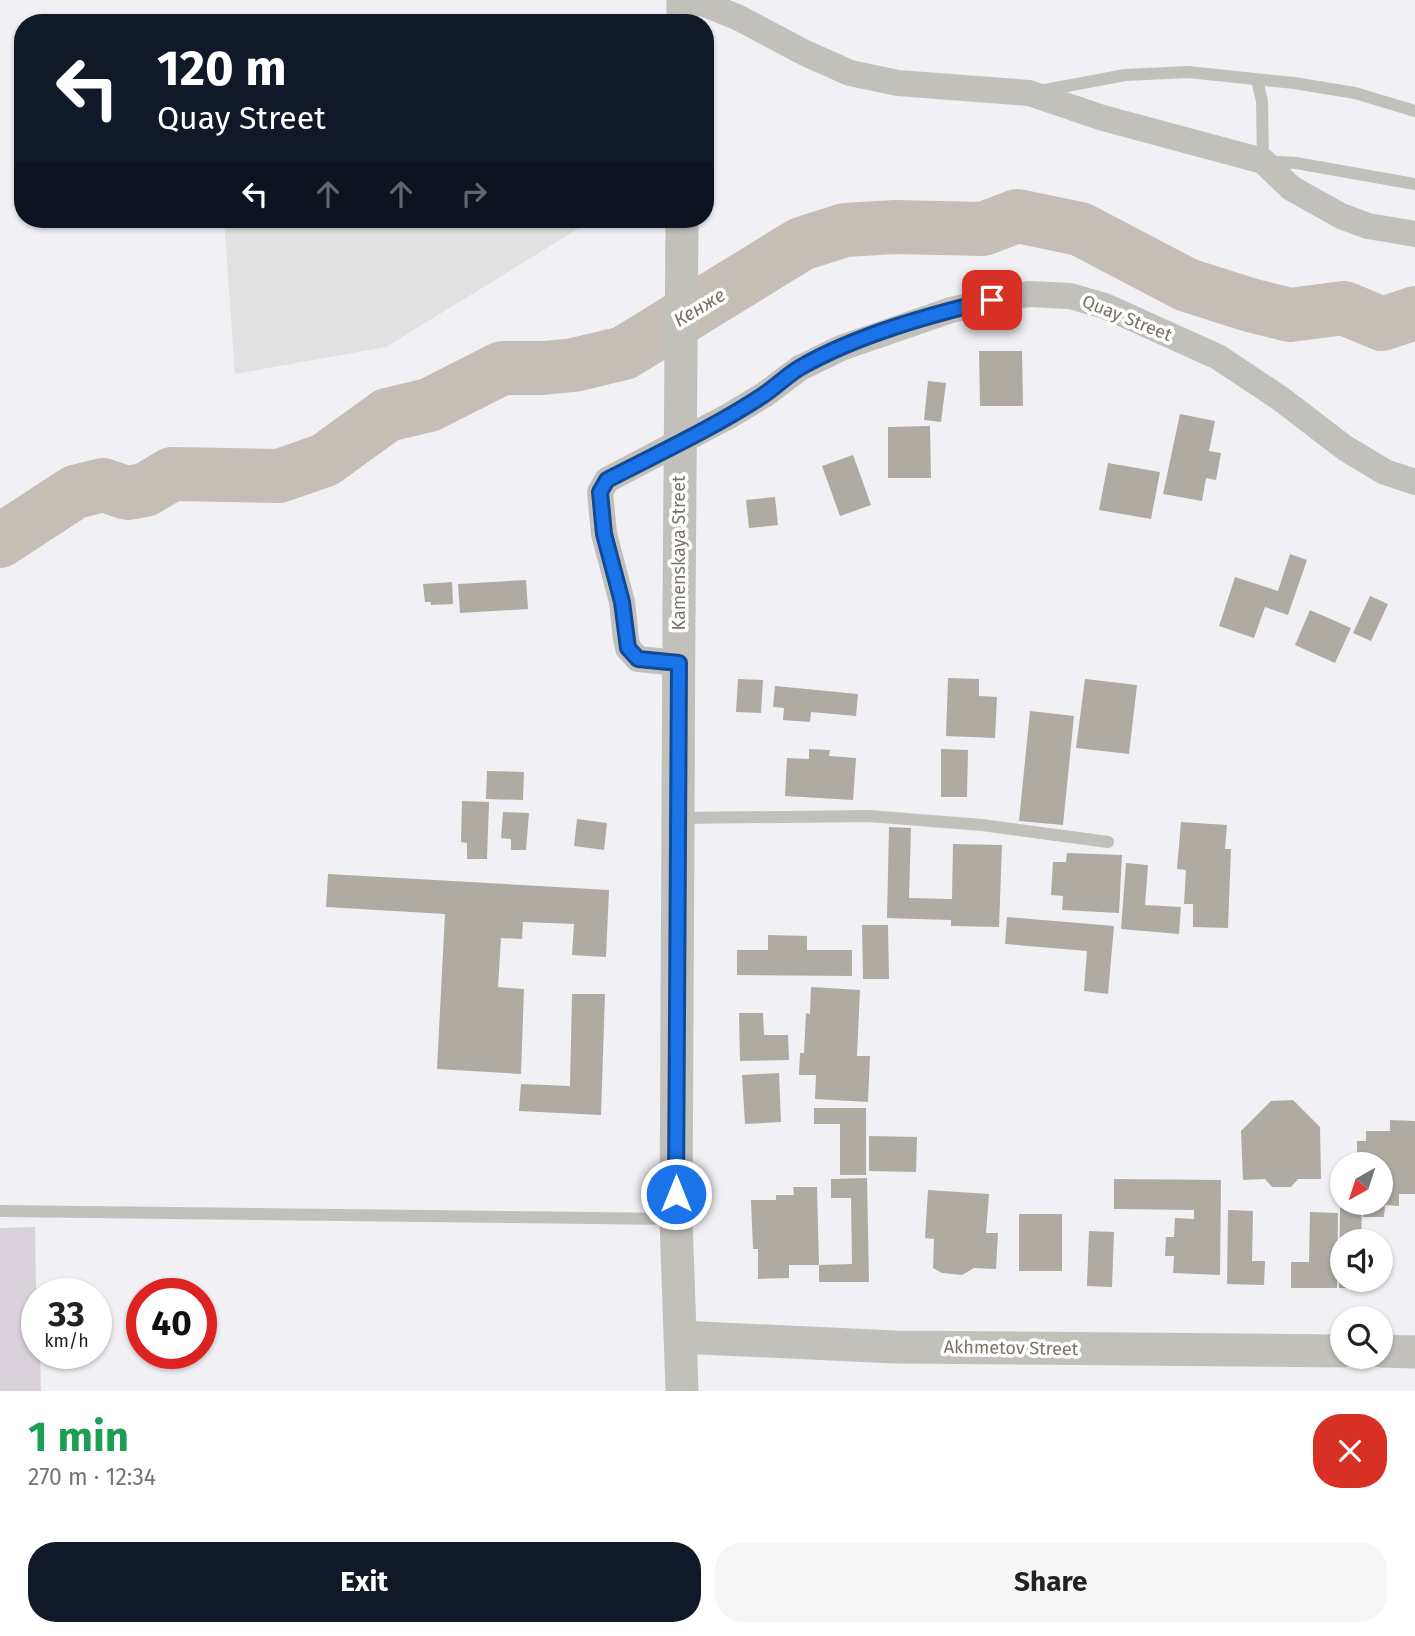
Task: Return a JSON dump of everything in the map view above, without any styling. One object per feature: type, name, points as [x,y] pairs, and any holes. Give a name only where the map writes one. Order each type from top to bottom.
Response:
[{"type":"street","points":[[695,0],[739,18],[850,74],[898,83],[1028,93],[1103,118],[1263,161],[1291,188],[1340,216],[1367,226],[1415,234]]},
{"type":"street","name":"Kamenskaya Street","points":[[682,228],[676,1219],[682,1391]]},
{"type":"street","name":"Quay Street","points":[[679,663],[638,659],[628,648],[622,602],[601,516],[600,492],[607,480],[729,416],[764,395],[800,368],[873,336],[965,306],[1028,294],[1070,296],[1105,306],[1218,356],[1281,399],[1345,448],[1385,472],[1415,482]]},
{"type":"street","name":"Akhmetov Street","points":[[680,1337],[895,1347],[1330,1351]]},
{"type":"street","points":[[1393,1351],[1415,1352]]},
{"type":"lane","points":[[1028,93],[1125,75],[1151,72],[1199,73],[1294,83],[1354,93],[1415,111]]},
{"type":"lane","points":[[1257,80],[1262,101],[1263,161],[1296,163],[1415,184]]},
{"type":"lane","points":[[677,818],[869,816],[982,825],[1108,842]]},
{"type":"lane","points":[[0,1211],[676,1219]]},
{"type":"shaded area","points":[[225,228],[579,228],[386,347],[235,374]]},
{"type":"shaded area","points":[[35,1227],[36,1278],[21,1278],[21,1369],[40,1369],[41,1391],[0,1391],[0,1228]]},
{"type":"building","points":[[979,351],[1022,351],[1023,406],[980,406]]},
{"type":"building","points":[[928,381],[946,383],[941,422],[924,420]]},
{"type":"building","points":[[1180,414],[1215,421],[1209,451],[1221,453],[1216,480],[1206,478],[1202,501],[1163,494]]},
{"type":"building","points":[[930,426],[931,478],[888,478],[888,427]]},
{"type":"building","points":[[853,455],[871,505],[840,516],[822,466]]},
{"type":"building","points":[[1108,463],[1160,472],[1151,519],[1099,510]]},
{"type":"building","points":[[775,497],[778,525],[749,528],[746,500]]},
{"type":"building","points":[[1290,554],[1307,560],[1288,615],[1265,607],[1254,638],[1219,626],[1235,577],[1278,591]]},
{"type":"building","points":[[526,580],[528,609],[460,613],[458,584]]},
{"type":"building","points":[[452,582],[453,604],[431,605],[431,602],[425,602],[423,584]]},
{"type":"building","points":[[1370,596],[1388,604],[1371,641],[1353,633]]},
{"type":"building","points":[[1310,610],[1351,628],[1335,663],[1295,645]]},
{"type":"building","points":[[948,678],[979,679],[979,696],[997,697],[995,738],[946,736]]},
{"type":"building","points":[[738,679],[763,680],[761,713],[736,712]]},
{"type":"building","points":[[1085,679],[1137,685],[1129,754],[1076,748]]},
{"type":"building","points":[[775,686],[858,694],[856,716],[811,712],[810,722],[783,720],[784,708],[773,707]]},
{"type":"building","points":[[1030,711],[1074,716],[1063,825],[1019,821]]},
{"type":"building","points":[[809,749],[830,750],[829,756],[856,758],[853,800],[785,796],[787,758],[809,759]]},
{"type":"building","points":[[941,749],[968,750],[967,797],[941,797]]},
{"type":"building","points":[[487,771],[524,772],[523,800],[486,799]]},
{"type":"building","points":[[462,801],[489,802],[487,859],[467,859],[467,843],[461,842]]},
{"type":"building","points":[[503,812],[529,813],[526,850],[511,850],[511,839],[501,838]]},
{"type":"building","points":[[577,819],[607,823],[604,850],[574,846]]},
{"type":"building","points":[[1181,822],[1227,825],[1225,849],[1231,849],[1228,928],[1193,927],[1193,904],[1184,904],[1186,870],[1177,869]]},
{"type":"building","points":[[889,827],[911,828],[909,898],[952,899],[953,844],[1002,845],[999,927],[951,926],[951,920],[887,918]]},
{"type":"building","points":[[1067,853],[1122,855],[1119,913],[1062,910],[1063,896],[1051,895],[1053,862],[1066,862]]},
{"type":"building","points":[[1126,863],[1148,865],[1145,905],[1181,907],[1179,934],[1121,929]]},
{"type":"building","points":[[328,874],[609,890],[606,957],[572,955],[574,924],[523,922],[522,939],[501,938],[498,987],[524,989],[521,1074],[437,1069],[445,914],[326,907]]},
{"type":"building","points":[[1007,917],[1114,926],[1108,994],[1084,991],[1087,951],[1005,944]]},
{"type":"building","points":[[862,925],[888,925],[889,979],[863,979]]},
{"type":"building","points":[[768,935],[807,936],[807,950],[852,950],[852,976],[737,975],[737,950],[768,950]]},
{"type":"building","points":[[811,987],[860,990],[857,1056],[870,1056],[868,1102],[815,1099],[816,1075],[799,1075],[800,1053],[804,1053],[806,1013],[810,1014]]},
{"type":"building","points":[[572,994],[605,994],[601,1115],[519,1111],[521,1084],[570,1086]]},
{"type":"building","points":[[739,1013],[763,1013],[764,1035],[788,1035],[789,1060],[740,1061]]},
{"type":"building","points":[[779,1073],[781,1122],[745,1124],[742,1075]]},
{"type":"building","points":[[1293,1100],[1320,1127],[1321,1179],[1298,1179],[1291,1187],[1272,1187],[1265,1179],[1243,1180],[1241,1131],[1271,1101]]},
{"type":"building","points":[[814,1108],[866,1108],[866,1175],[840,1175],[840,1124],[814,1124]]},
{"type":"building","points":[[1390,1120],[1415,1121],[1415,1194],[1399,1194],[1399,1206],[1393,1206],[1393,1152],[1357,1152],[1357,1141],[1366,1141],[1366,1131],[1390,1131]]},
{"type":"building","points":[[869,1136],[917,1137],[916,1172],[869,1171]]},
{"type":"building","points":[[867,1178],[869,1282],[819,1282],[819,1265],[852,1264],[851,1198],[831,1198],[831,1179]]},
{"type":"building","points":[[1114,1179],[1221,1180],[1220,1275],[1173,1273],[1174,1256],[1165,1256],[1166,1237],[1174,1237],[1175,1218],[1194,1219],[1194,1210],[1114,1209]]},
{"type":"building","points":[[793,1187],[817,1187],[819,1265],[789,1265],[789,1278],[758,1279],[758,1249],[753,1249],[751,1200],[776,1200],[776,1195],[794,1195]]},
{"type":"building","points":[[928,1190],[989,1194],[986,1233],[998,1233],[996,1269],[974,1268],[962,1275],[942,1273],[933,1268],[934,1239],[925,1238]]},
{"type":"building","points":[[1228,1210],[1253,1211],[1252,1261],[1265,1261],[1264,1285],[1227,1284]]},
{"type":"building","points":[[1310,1212],[1338,1215],[1338,1229],[1330,1229],[1330,1288],[1291,1288],[1291,1262],[1309,1262]]},
{"type":"building","points":[[1019,1214],[1062,1214],[1062,1271],[1019,1271]]},
{"type":"building","points":[[1340,1215],[1362,1215],[1361,1229],[1340,1229]]},
{"type":"building","points":[[1363,1215],[1384,1215],[1384,1217]]},
{"type":"building","points":[[1089,1231],[1114,1232],[1112,1287],[1087,1286]]},
{"type":"waterway","name":"Кенже","points":[[0,541],[75,492],[103,485],[127,493],[145,490],[172,474],[279,476],[325,460],[387,415],[429,405],[502,368],[574,365],[624,353],[801,244],[845,230],[895,227],[983,229],[1017,216],[1080,229],[1187,285],[1290,315],[1344,308],[1382,324],[1415,313]]},
{"type":"route","points":[[676,1194],[676,808],[679,663],[638,659],[628,648],[622,602],[604,534],[600,492],[607,480],[729,416],[764,395],[800,368],[873,336],[951,310],[992,300]]}]
